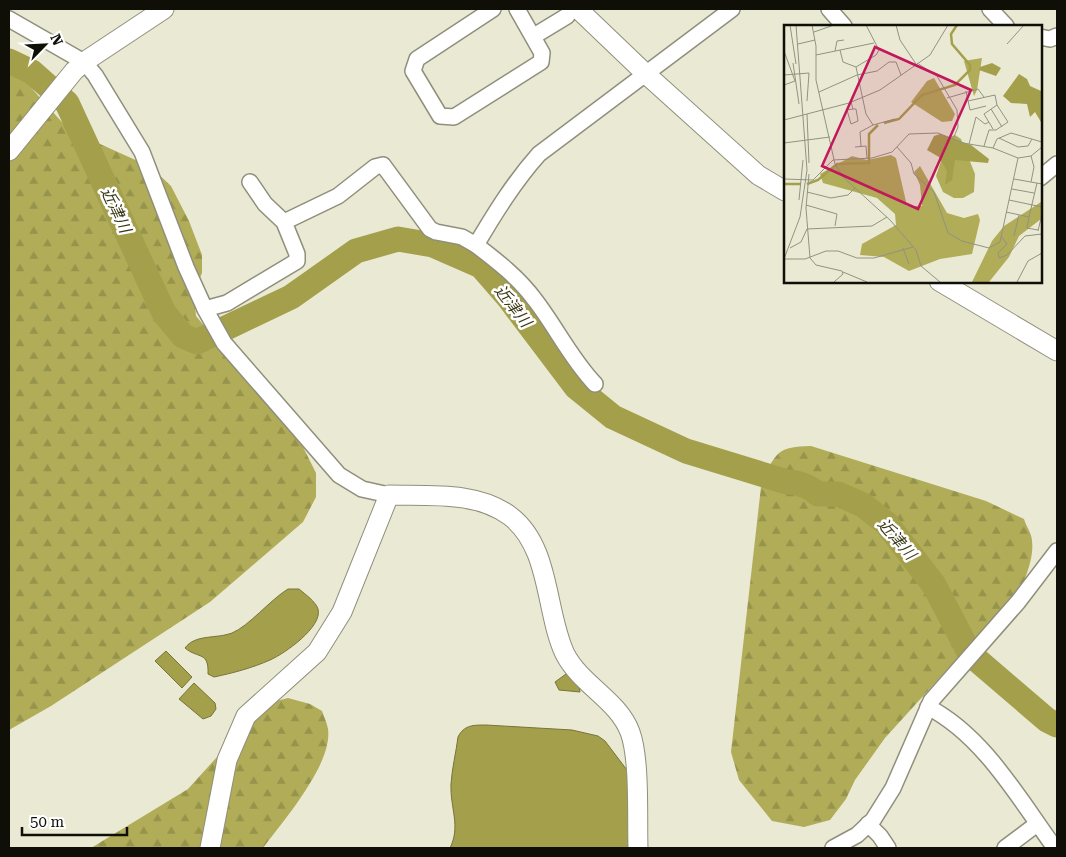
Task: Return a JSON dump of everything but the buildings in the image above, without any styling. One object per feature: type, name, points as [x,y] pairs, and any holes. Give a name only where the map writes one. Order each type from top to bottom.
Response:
[{"type":"street","points":[[9,151],[57,91],[79,67],[164,9]]},
{"type":"street","points":[[493,9],[417,59],[413,71],[440,116],[454,116],[541,62],[542,53],[517,9]]},
{"type":"street","points":[[534,36],[567,16],[572,9]]},
{"type":"street","points":[[578,9],[646,75],[758,175],[784,190]]},
{"type":"street","points":[[476,245],[503,201],[540,154],[732,9]]},
{"type":"street","points":[[829,9],[843,25]]},
{"type":"street","points":[[990,9],[1005,25]]},
{"type":"street","points":[[9,19],[79,67],[96,76],[142,152],[205,309],[224,343],[339,475],[362,488],[389,495],[470,499],[486,504],[512,517],[529,538],[538,558],[557,634],[566,654],[575,671],[622,715],[630,732],[635,751],[638,848]]},
{"type":"street","points":[[1041,37],[1050,38],[1057,36]]},
{"type":"street","points":[[1041,177],[1057,164]]},
{"type":"street","points":[[284,222],[338,196],[375,167],[383,165],[430,229],[462,237],[476,245],[494,258],[536,300],[582,371],[595,384]]},
{"type":"street","points":[[205,309],[227,303],[297,261],[297,254],[284,222],[265,204],[250,182]]},
{"type":"street","points":[[946,283],[1057,350]]},
{"type":"street","points":[[210,848],[227,760],[246,716],[316,652],[342,612],[389,495]]},
{"type":"street","points":[[832,848],[856,834],[868,824],[894,788],[928,707],[958,668],[1018,602],[1057,551]]},
{"type":"street","points":[[928,707],[955,724],[988,756],[1055,848]]},
{"type":"street","points":[[868,824],[880,836],[888,848]]},
{"type":"street","points":[[1005,848],[1037,824]]},
{"type":"green space","points":[[9,63],[69,130],[151,167],[171,186],[189,221],[202,255],[202,273],[194,292],[196,316],[301,443],[316,473],[316,497],[303,522],[210,602],[51,706],[9,730]]},
{"type":"green space","points":[[811,446],[986,501],[1024,519],[1032,538],[1032,553],[1022,587],[885,738],[855,780],[846,799],[830,820],[804,827],[772,821],[739,780],[731,752],[762,478],[780,452],[785,449]]},
{"type":"green space","points":[[288,698],[310,704],[322,711],[328,729],[327,743],[323,759],[315,775],[294,808],[263,848],[91,848],[188,789],[265,704]]},
{"type":"shaded area","points":[[288,589],[299,589],[310,598],[317,606],[318,616],[315,624],[301,639],[276,657],[249,668],[214,677],[208,674],[207,662],[202,656],[185,648],[200,639],[226,635],[239,630]]},
{"type":"shaded area","points":[[166,651],[192,677],[182,688],[155,661]]},
{"type":"shaded area","points":[[566,674],[579,687],[580,692],[559,690],[555,682]]},
{"type":"shaded area","points":[[194,683],[215,703],[216,709],[211,716],[203,719],[179,699]]},
{"type":"shaded area","points":[[486,725],[572,730],[598,736],[605,741],[630,774],[632,848],[450,848],[455,832],[451,784],[458,737],[469,726]]},
{"type":"waterway","name":"近津川","points":[[9,61],[32,72],[67,103],[164,313],[183,336],[197,342],[291,297],[356,251],[398,239],[433,245],[481,266],[508,297],[576,387],[613,417],[686,451],[787,482],[800,484],[818,494],[838,494],[863,505],[887,524],[934,585],[970,654],[1047,720],[1057,725]]}]
